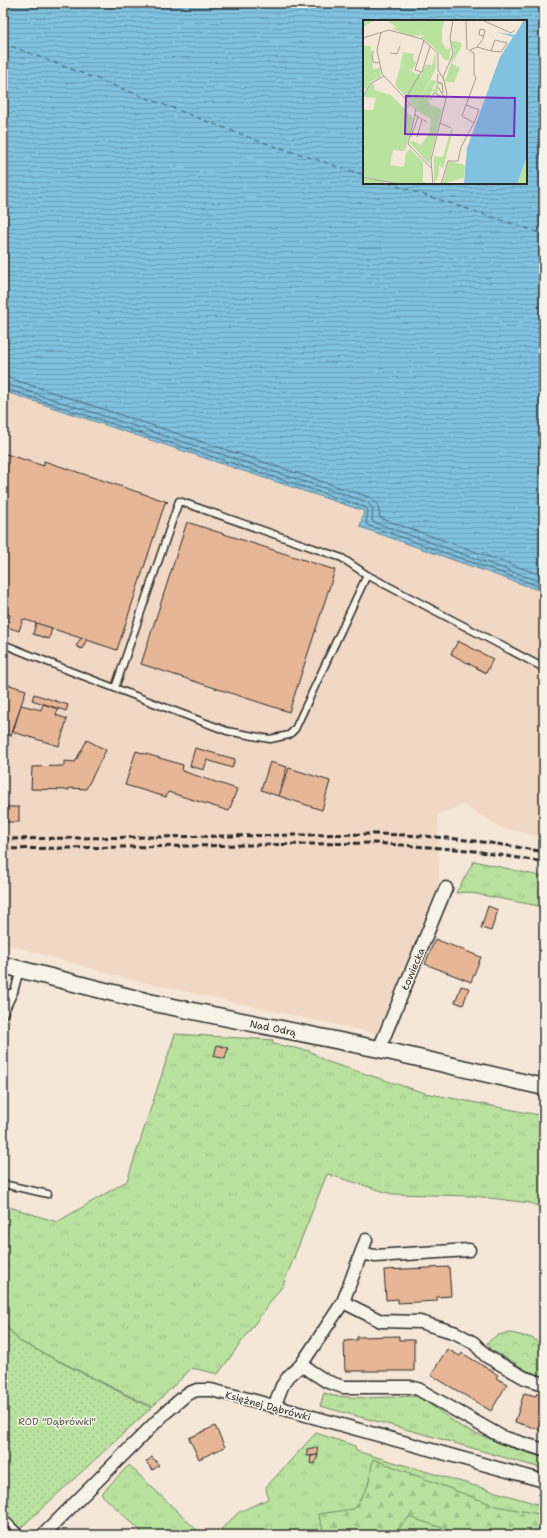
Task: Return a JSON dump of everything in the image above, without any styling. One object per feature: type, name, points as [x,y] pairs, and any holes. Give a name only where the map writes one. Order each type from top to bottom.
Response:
[{"type":"street","name":"Łowiecka","points":[[379,1049],[446,888]]},
{"type":"street","name":"Nad Odrą","points":[[3,965],[149,1002],[379,1049],[544,1087]]},
{"type":"street","points":[[274,1408],[282,1386],[289,1376],[301,1365],[343,1302],[366,1240]]},
{"type":"street","points":[[362,1253],[375,1256],[469,1250]]},
{"type":"street","points":[[343,1302],[381,1321],[420,1322],[456,1333],[474,1343],[486,1356],[525,1378],[544,1384]]},
{"type":"street","points":[[301,1365],[326,1381],[344,1387],[418,1389],[502,1437],[544,1450]]},
{"type":"street","name":"Księżnej Dąbrówki","points":[[43,1535],[165,1413],[187,1394],[198,1390],[211,1390],[544,1481]]},
{"type":"lane","points":[[115,688],[179,501],[342,558],[367,575],[544,668]]},
{"type":"lane","points":[[3,644],[227,731],[270,739],[289,735],[295,729],[367,575]]},
{"type":"lane","points":[[3,1015],[14,992],[20,969]]},
{"type":"lane","points":[[3,995],[14,992]]},
{"type":"lane","points":[[3,1184],[48,1194]]},
{"type":"lane","points":[[3,1517],[21,1535]]},
{"type":"shaded area","points":[[3,391],[365,511],[361,527],[544,592],[544,837],[502,828],[463,805],[438,814],[439,882],[377,1034],[120,977],[3,943]]},
{"type":"green space","points":[[474,861],[544,877],[544,907],[466,892],[456,893]]},
{"type":"green space","points":[[175,1034],[273,1040],[273,1044],[310,1051],[325,1061],[425,1093],[544,1116],[544,1209],[530,1203],[474,1196],[392,1194],[327,1174],[283,1285],[218,1374],[192,1368],[152,1407],[19,1341],[3,1322],[3,1205],[57,1222],[127,1181]]},
{"type":"green space","name":"ROD \"Dąbrówki\"","points":[[3,1322],[19,1341],[151,1408],[13,1535],[3,1535]]},
{"type":"green space","points":[[511,1333],[532,1338],[544,1346],[544,1376],[528,1371],[490,1349],[487,1343],[493,1338],[501,1334]]},
{"type":"green space","points":[[324,1393],[334,1396],[365,1398],[418,1396],[463,1428],[507,1446],[544,1458],[544,1469],[320,1406]]},
{"type":"green space","points":[[316,1433],[355,1446],[356,1451],[544,1506],[544,1535],[215,1535],[239,1512],[268,1499],[266,1487]]},
{"type":"green space","points":[[373,1459],[496,1506],[544,1515],[544,1535],[464,1535],[409,1517],[396,1532],[396,1535],[325,1535],[318,1514],[354,1509],[368,1486]]},
{"type":"green space","points":[[129,1465],[202,1535],[145,1535],[101,1494]]},
{"type":"water","points":[[3,3],[544,3],[544,592],[360,527],[364,511],[3,391]]},
{"type":"building","points":[[3,453],[44,466],[44,461],[168,502],[165,503],[117,650],[23,619],[19,631],[7,627],[10,615],[3,612]]},
{"type":"building","points":[[187,522],[335,570],[289,712],[141,664]]},
{"type":"building","points":[[36,623],[52,628],[49,639],[33,634]]},
{"type":"building","points":[[81,638],[87,639],[82,649],[76,646]]},
{"type":"building","points":[[458,641],[493,659],[486,673],[451,654]]},
{"type":"building","points":[[3,683],[26,690],[11,736],[3,733]]},
{"type":"building","points":[[34,694],[68,705],[66,711],[32,700]]},
{"type":"building","points":[[43,704],[58,709],[56,715],[67,719],[59,746],[13,732],[21,705],[41,710]]},
{"type":"building","points":[[87,740],[106,750],[86,789],[31,789],[32,767],[64,766],[64,761],[75,762]]},
{"type":"building","points":[[195,748],[235,759],[232,768],[207,760],[204,770],[190,766]]},
{"type":"building","points":[[136,751],[183,765],[182,771],[237,789],[229,811],[168,792],[166,797],[125,785]]},
{"type":"building","points":[[270,762],[287,767],[278,796],[261,790]]},
{"type":"building","points":[[289,768],[330,781],[322,810],[279,796]]},
{"type":"building","points":[[3,807],[19,807],[19,822],[3,822]]},
{"type":"building","points":[[488,906],[498,910],[491,931],[481,928]]},
{"type":"building","points":[[435,939],[481,957],[471,982],[425,964]]},
{"type":"building","points":[[461,986],[469,988],[463,1005],[455,1002]]},
{"type":"building","points":[[217,1045],[228,1048],[225,1059],[214,1056]]},
{"type":"building","points":[[449,1267],[451,1296],[437,1297],[437,1301],[398,1303],[398,1299],[386,1300],[384,1270]]},
{"type":"building","points":[[399,1336],[399,1340],[414,1340],[414,1371],[345,1371],[344,1341],[357,1340],[357,1337]]},
{"type":"building","points":[[447,1349],[460,1356],[462,1353],[498,1375],[496,1378],[507,1384],[491,1411],[431,1375]]},
{"type":"building","points":[[524,1393],[536,1396],[537,1393],[544,1395],[544,1431],[515,1422]]},
{"type":"building","points":[[215,1426],[225,1447],[199,1459],[189,1438]]},
{"type":"building","points":[[317,1447],[318,1455],[307,1456],[307,1449]]},
{"type":"building","points":[[318,1455],[315,1464],[310,1463],[311,1456]]},
{"type":"building","points":[[152,1457],[159,1465],[153,1470],[146,1462]]},
{"type":"ferry route","points":[[3,43],[256,140],[363,175]]},
{"type":"ferry route","points":[[391,184],[544,234]]},
{"type":"railway","points":[[3,839],[374,834],[459,839],[544,852]]},
{"type":"railway","points":[[3,849],[374,843],[468,850],[544,862]]}]
